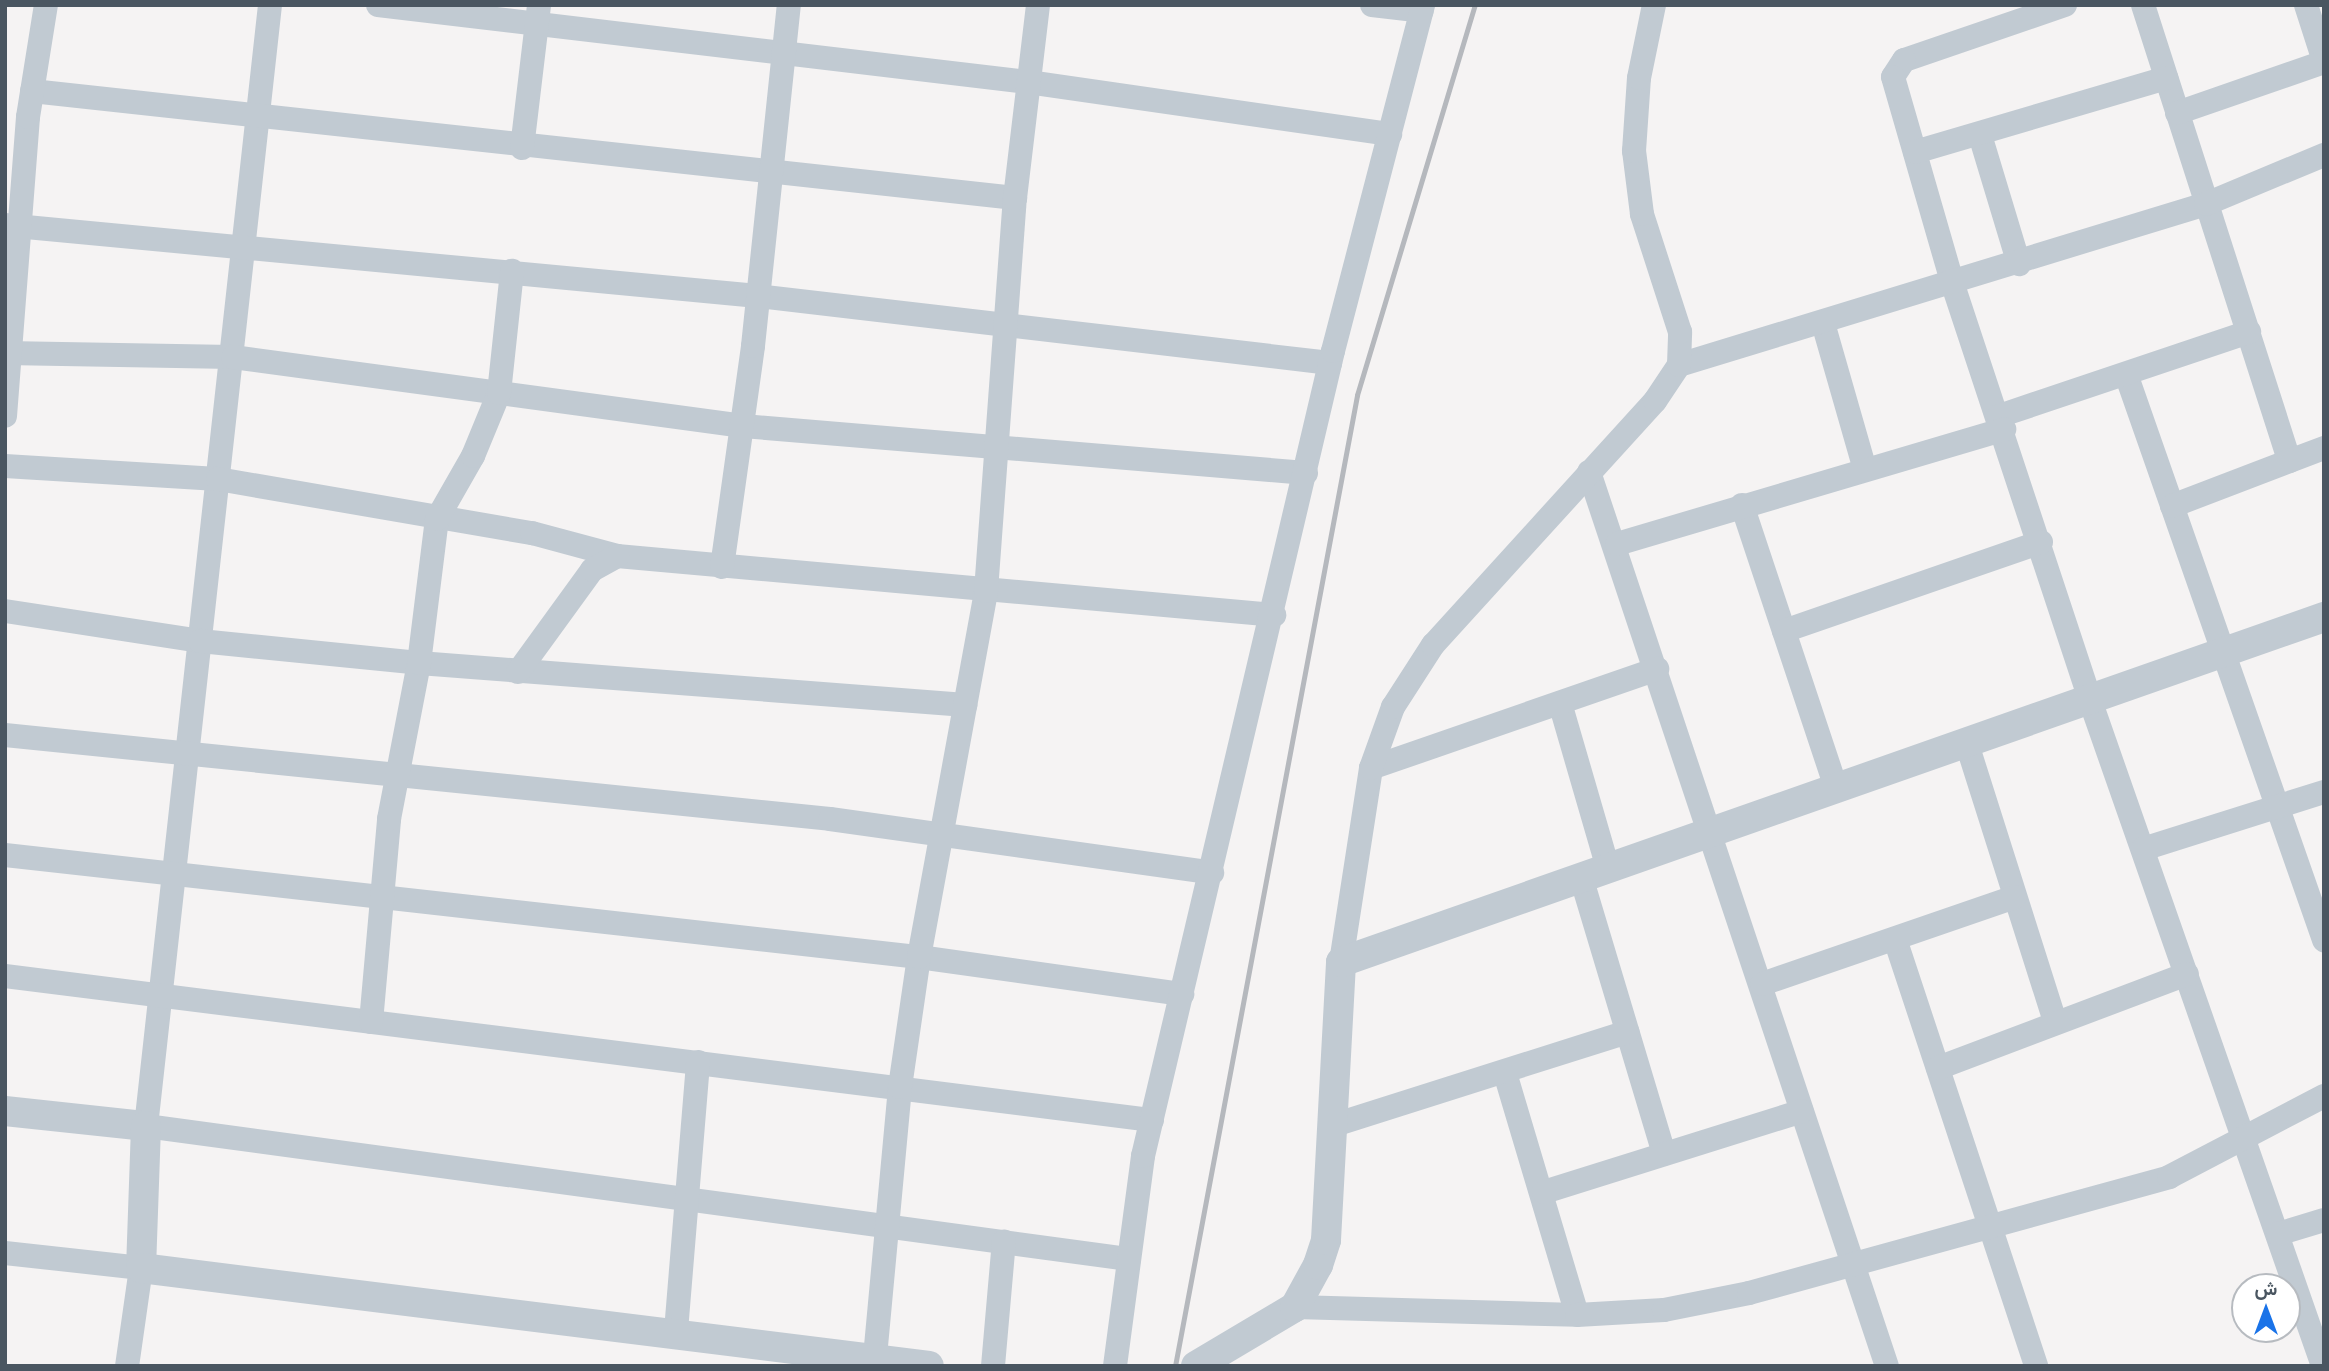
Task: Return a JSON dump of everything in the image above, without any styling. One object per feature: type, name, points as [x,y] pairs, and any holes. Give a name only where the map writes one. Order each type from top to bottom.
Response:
[{"type":"street","points":[[5,416],[17,116],[32,91],[46,5]]},
{"type":"street","points":[[127,1366],[141,1268],[146,1126],[270,5]]},
{"type":"street","points":[[378,5],[538,15],[783,52],[1028,82],[1390,134]]},
{"type":"street","points":[[722,567],[743,426],[789,5]]},
{"type":"street","points":[[875,1357],[900,1087],[937,835],[986,591],[1015,198],[1038,5]]},
{"type":"street","points":[[1115,1366],[1152,1120],[1274,615],[1331,363],[1422,8],[1372,5]]},
{"type":"street","points":[[1206,1364],[1295,1307],[1326,1240],[1341,962],[1371,768],[1393,706],[1433,645],[1655,401],[1679,365],[1680,332],[1642,214],[1634,151],[1639,78],[1654,5]]},
{"type":"street","points":[[2064,5],[1896,66],[1893,77],[1953,285],[2041,542],[2090,700],[2323,1366]]},
{"type":"street","points":[[2143,5],[2289,461]]},
{"type":"street","points":[[2177,113],[2324,62],[2306,5]]},
{"type":"street","points":[[522,148],[538,15]]},
{"type":"street","points":[[1914,152],[1980,135],[2166,78]]},
{"type":"street","points":[[32,91],[522,148],[1015,198]]},
{"type":"street","points":[[1980,135],[2019,264]]},
{"type":"street","points":[[1679,365],[1953,285],[2206,204],[2324,155]]},
{"type":"street","points":[[13,224],[758,296],[1331,363]]},
{"type":"street","points":[[371,1021],[397,774],[418,663],[437,519],[473,456],[499,393],[512,271]]},
{"type":"street","points":[[1823,323],[1865,469]]},
{"type":"street","points":[[1617,544],[1865,469],[2001,423],[2126,374],[2249,332]]},
{"type":"street","points":[[7,353],[233,356],[743,426],[1306,473]]},
{"type":"street","points":[[2126,374],[2324,940]]},
{"type":"street","points":[[2172,506],[2324,448]]},
{"type":"street","points":[[5,466],[218,479],[437,519],[531,533],[617,556],[1274,615]]},
{"type":"street","points":[[1590,472],[1617,544],[1713,832],[1887,1366]]},
{"type":"street","points":[[1742,505],[1837,790]]},
{"type":"street","points":[[1784,631],[2041,542]]},
{"type":"street","points":[[518,672],[592,570],[617,556]]},
{"type":"street","points":[[5,611],[200,641],[418,663],[965,705]]},
{"type":"street","points":[[1341,962],[2324,617]]},
{"type":"street","points":[[1371,768],[1657,670]]},
{"type":"street","points":[[1560,703],[1627,1032],[1664,1154]]},
{"type":"street","points":[[5,735],[187,756],[397,774],[937,835],[1212,873]]},
{"type":"street","points":[[1967,744],[2055,1021]]},
{"type":"street","points":[[2143,849],[2324,792]]},
{"type":"street","points":[[5,855],[174,876],[919,957],[1182,994]]},
{"type":"street","points":[[1762,985],[2014,897]]},
{"type":"street","points":[[1895,939],[2036,1366]]},
{"type":"street","points":[[1938,1068],[2055,1021],[2187,974]]},
{"type":"street","points":[[5,976],[1152,1120]]},
{"type":"street","points":[[1331,1126],[1506,1073],[1627,1032]]},
{"type":"street","points":[[676,1331],[698,1062]]},
{"type":"street","points":[[1506,1073],[1544,1192],[1577,1315]]},
{"type":"street","points":[[1295,1307],[1577,1315],[1676,1307],[1852,1264],[2169,1177],[2324,1096]]},
{"type":"street","points":[[5,1111],[146,1126],[1129,1259]]},
{"type":"street","points":[[1544,1192],[1802,1111]]},
{"type":"street","points":[[2278,1234],[2324,1220]]},
{"type":"street","points":[[993,1366],[1004,1241]]},
{"type":"street","points":[[5,1253],[676,1331],[929,1366]]},
{"type":"railway","points":[[1175,1366],[1357,395],[1475,5]]}]
